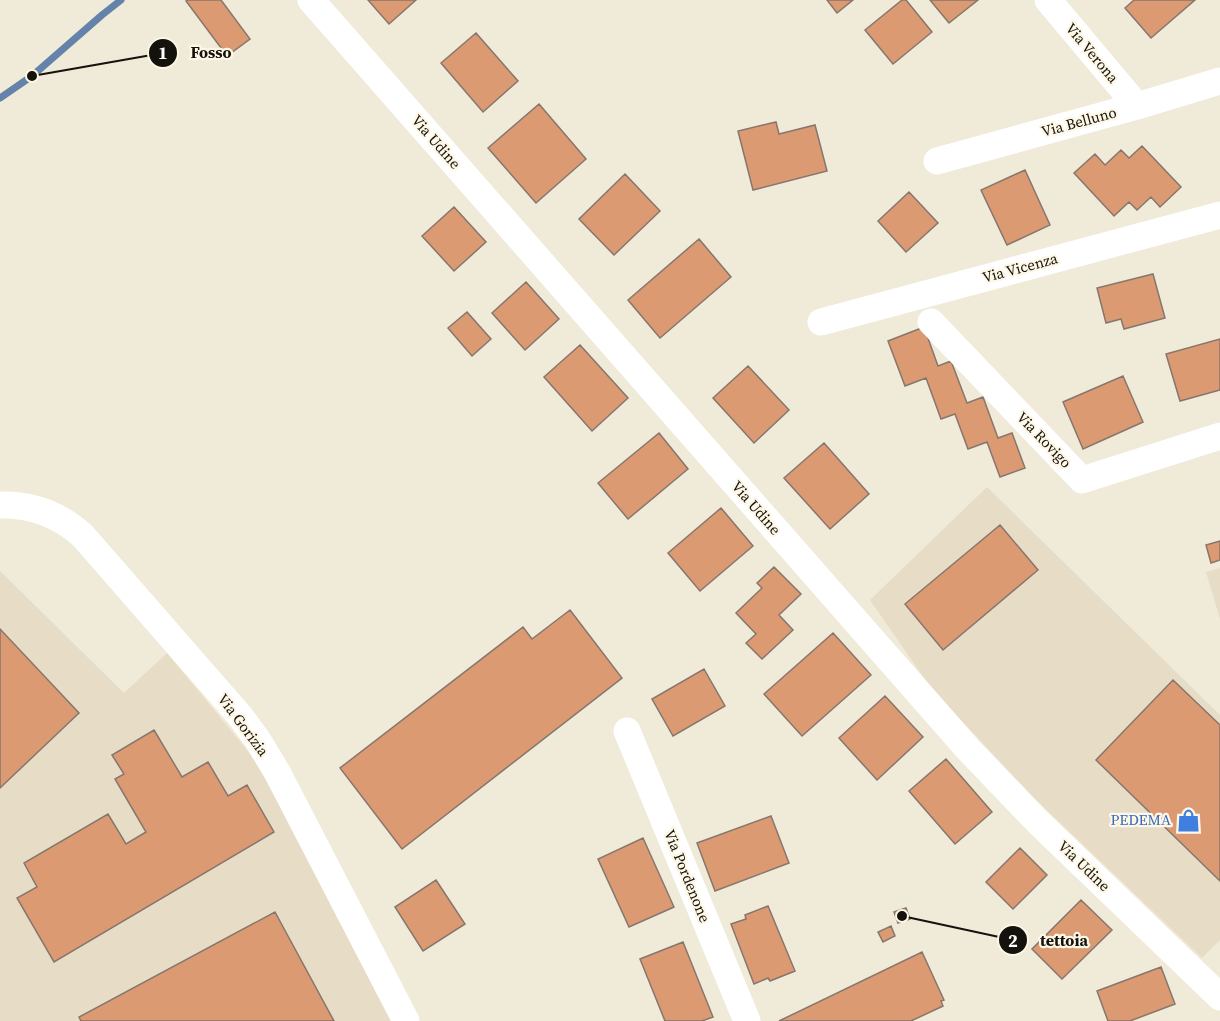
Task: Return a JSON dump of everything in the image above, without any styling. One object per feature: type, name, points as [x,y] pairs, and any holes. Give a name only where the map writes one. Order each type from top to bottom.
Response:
[{"type":"street","name":"Via Udine","points":[[311,0],[968,749],[1038,822],[1220,997]]},
{"type":"street","name":"Via Verona","points":[[1048,0],[1137,106]]},
{"type":"street","name":"Via Belluno","points":[[937,161],[1220,81]]},
{"type":"street","name":"Via Vicenza","points":[[820,322],[1220,215]]},
{"type":"street","name":"Via Rovigo","points":[[931,322],[1082,480],[1220,436]]},
{"type":"street","name":"Via Gorizia","points":[[0,505],[37,508],[57,516],[71,526],[240,716],[277,772],[406,1021]]},
{"type":"street","name":"Via Pordenone","points":[[627,731],[747,1021]]},
{"type":"shaded area","points":[[987,487],[1220,715],[1220,940],[1202,958],[1033,797],[931,688],[870,600]]},
{"type":"shaded area","points":[[1220,568],[1220,619],[1206,572]]},
{"type":"shaded area","points":[[0,571],[124,693],[167,653],[262,768],[402,1021],[0,1021]]},
{"type":"building","points":[[221,0],[250,39],[227,56],[186,1]]},
{"type":"building","points":[[368,0],[416,0],[389,24]]},
{"type":"building","points":[[827,0],[853,0],[837,13]]},
{"type":"building","points":[[902,0],[906,0],[932,32],[893,64],[865,30]]},
{"type":"building","points":[[930,0],[978,0],[949,23]]},
{"type":"building","points":[[1134,0],[1195,0],[1151,38],[1125,8]]},
{"type":"building","points":[[476,33],[518,81],[483,112],[441,63]]},
{"type":"building","points":[[539,104],[586,159],[536,203],[488,148]]},
{"type":"building","points":[[776,122],[779,134],[815,125],[827,171],[753,190],[738,131]]},
{"type":"building","points":[[1142,146],[1181,187],[1160,207],[1151,197],[1137,210],[1129,202],[1114,216],[1074,173],[1095,154],[1105,165],[1121,150],[1129,158]]},
{"type":"building","points":[[1025,170],[1050,225],[1007,245],[981,190]]},
{"type":"building","points":[[625,174],[660,211],[614,255],[579,219]]},
{"type":"building","points":[[909,192],[938,223],[906,252],[878,221]]},
{"type":"building","points":[[454,207],[486,242],[454,271],[422,236]]},
{"type":"building","points":[[699,239],[731,277],[660,338],[628,300]]},
{"type":"building","points":[[1153,274],[1165,318],[1124,329],[1121,319],[1106,323],[1097,288]]},
{"type":"building","points":[[526,282],[559,319],[525,350],[492,313]]},
{"type":"building","points":[[467,312],[491,339],[472,356],[448,328]]},
{"type":"building","points":[[924,327],[938,366],[951,361],[967,403],[983,397],[998,438],[1012,433],[1025,468],[1000,477],[987,442],[968,449],[955,414],[941,419],[926,378],[905,386],[888,341]]},
{"type":"building","points":[[1220,339],[1220,390],[1180,401],[1166,354]]},
{"type":"building","points":[[580,345],[628,398],[592,431],[544,377]]},
{"type":"building","points":[[748,366],[789,410],[754,443],[713,398]]},
{"type":"building","points":[[1123,376],[1143,422],[1083,449],[1063,402]]},
{"type":"building","points":[[659,433],[688,469],[628,519],[598,483]]},
{"type":"building","points":[[824,443],[869,494],[830,529],[784,478]]},
{"type":"building","points":[[721,508],[753,546],[700,591],[668,553]]},
{"type":"building","points":[[1000,525],[1038,570],[943,650],[905,604]]},
{"type":"building","points":[[1220,541],[1220,560],[1211,563],[1206,545]]},
{"type":"building","points":[[774,567],[801,594],[779,615],[793,630],[762,659],[746,643],[756,634],[736,613],[762,588],[757,583]]},
{"type":"building","points":[[570,610],[622,678],[402,849],[340,768],[523,627],[532,639]]},
{"type":"building","points":[[0,629],[79,713],[0,788]]},
{"type":"building","points":[[833,633],[871,675],[802,736],[764,694]]},
{"type":"building","points":[[704,669],[725,706],[673,736],[652,699]]},
{"type":"building","name":"PEDEMA","points":[[1173,680],[1220,725],[1220,881],[1096,760]]},
{"type":"building","points":[[885,696],[923,737],[877,780],[839,738]]},
{"type":"building","points":[[154,730],[182,777],[208,762],[228,796],[247,785],[274,832],[54,962],[17,898],[37,887],[24,863],[108,814],[126,844],[146,832],[115,779],[124,774],[112,755]]},
{"type":"building","points":[[946,759],[992,812],[955,844],[909,791]]},
{"type":"building","points":[[771,816],[789,863],[715,891],[697,843]]},
{"type":"building","points":[[643,838],[674,907],[629,927],[598,859]]},
{"type":"building","points":[[1020,848],[1047,875],[1013,909],[986,882]]},
{"type":"building","points":[[436,880],[465,924],[423,951],[395,907]]},
{"type":"building","points":[[1081,900],[1112,930],[1062,979],[1032,949]]},
{"type":"building","points":[[768,906],[795,971],[770,981],[768,978],[754,984],[731,924],[746,919],[745,915]]},
{"type":"building","points":[[906,908],[910,919],[898,923],[894,912]]},
{"type":"building","points":[[275,912],[334,1021],[81,1021],[79,1017]]},
{"type":"building","points":[[891,926],[895,936],[883,942],[878,932]]},
{"type":"building","points":[[683,942],[713,1017],[702,1021],[665,1021],[640,959]]},
{"type":"building","points":[[922,952],[944,1000],[941,1001],[943,1006],[911,1021],[779,1021]]},
{"type":"building","points":[[1161,967],[1175,1004],[1130,1021],[1108,1021],[1097,991]]},
{"type":"waterway","points":[[0,98],[32,76],[121,0]]},
{"type":"place","name":"Fosso","points":[[32,76]]},
{"type":"place","name":"PEDEMA","points":[[1189,820]]},
{"type":"place","name":"tettoia","points":[[902,916]]}]
